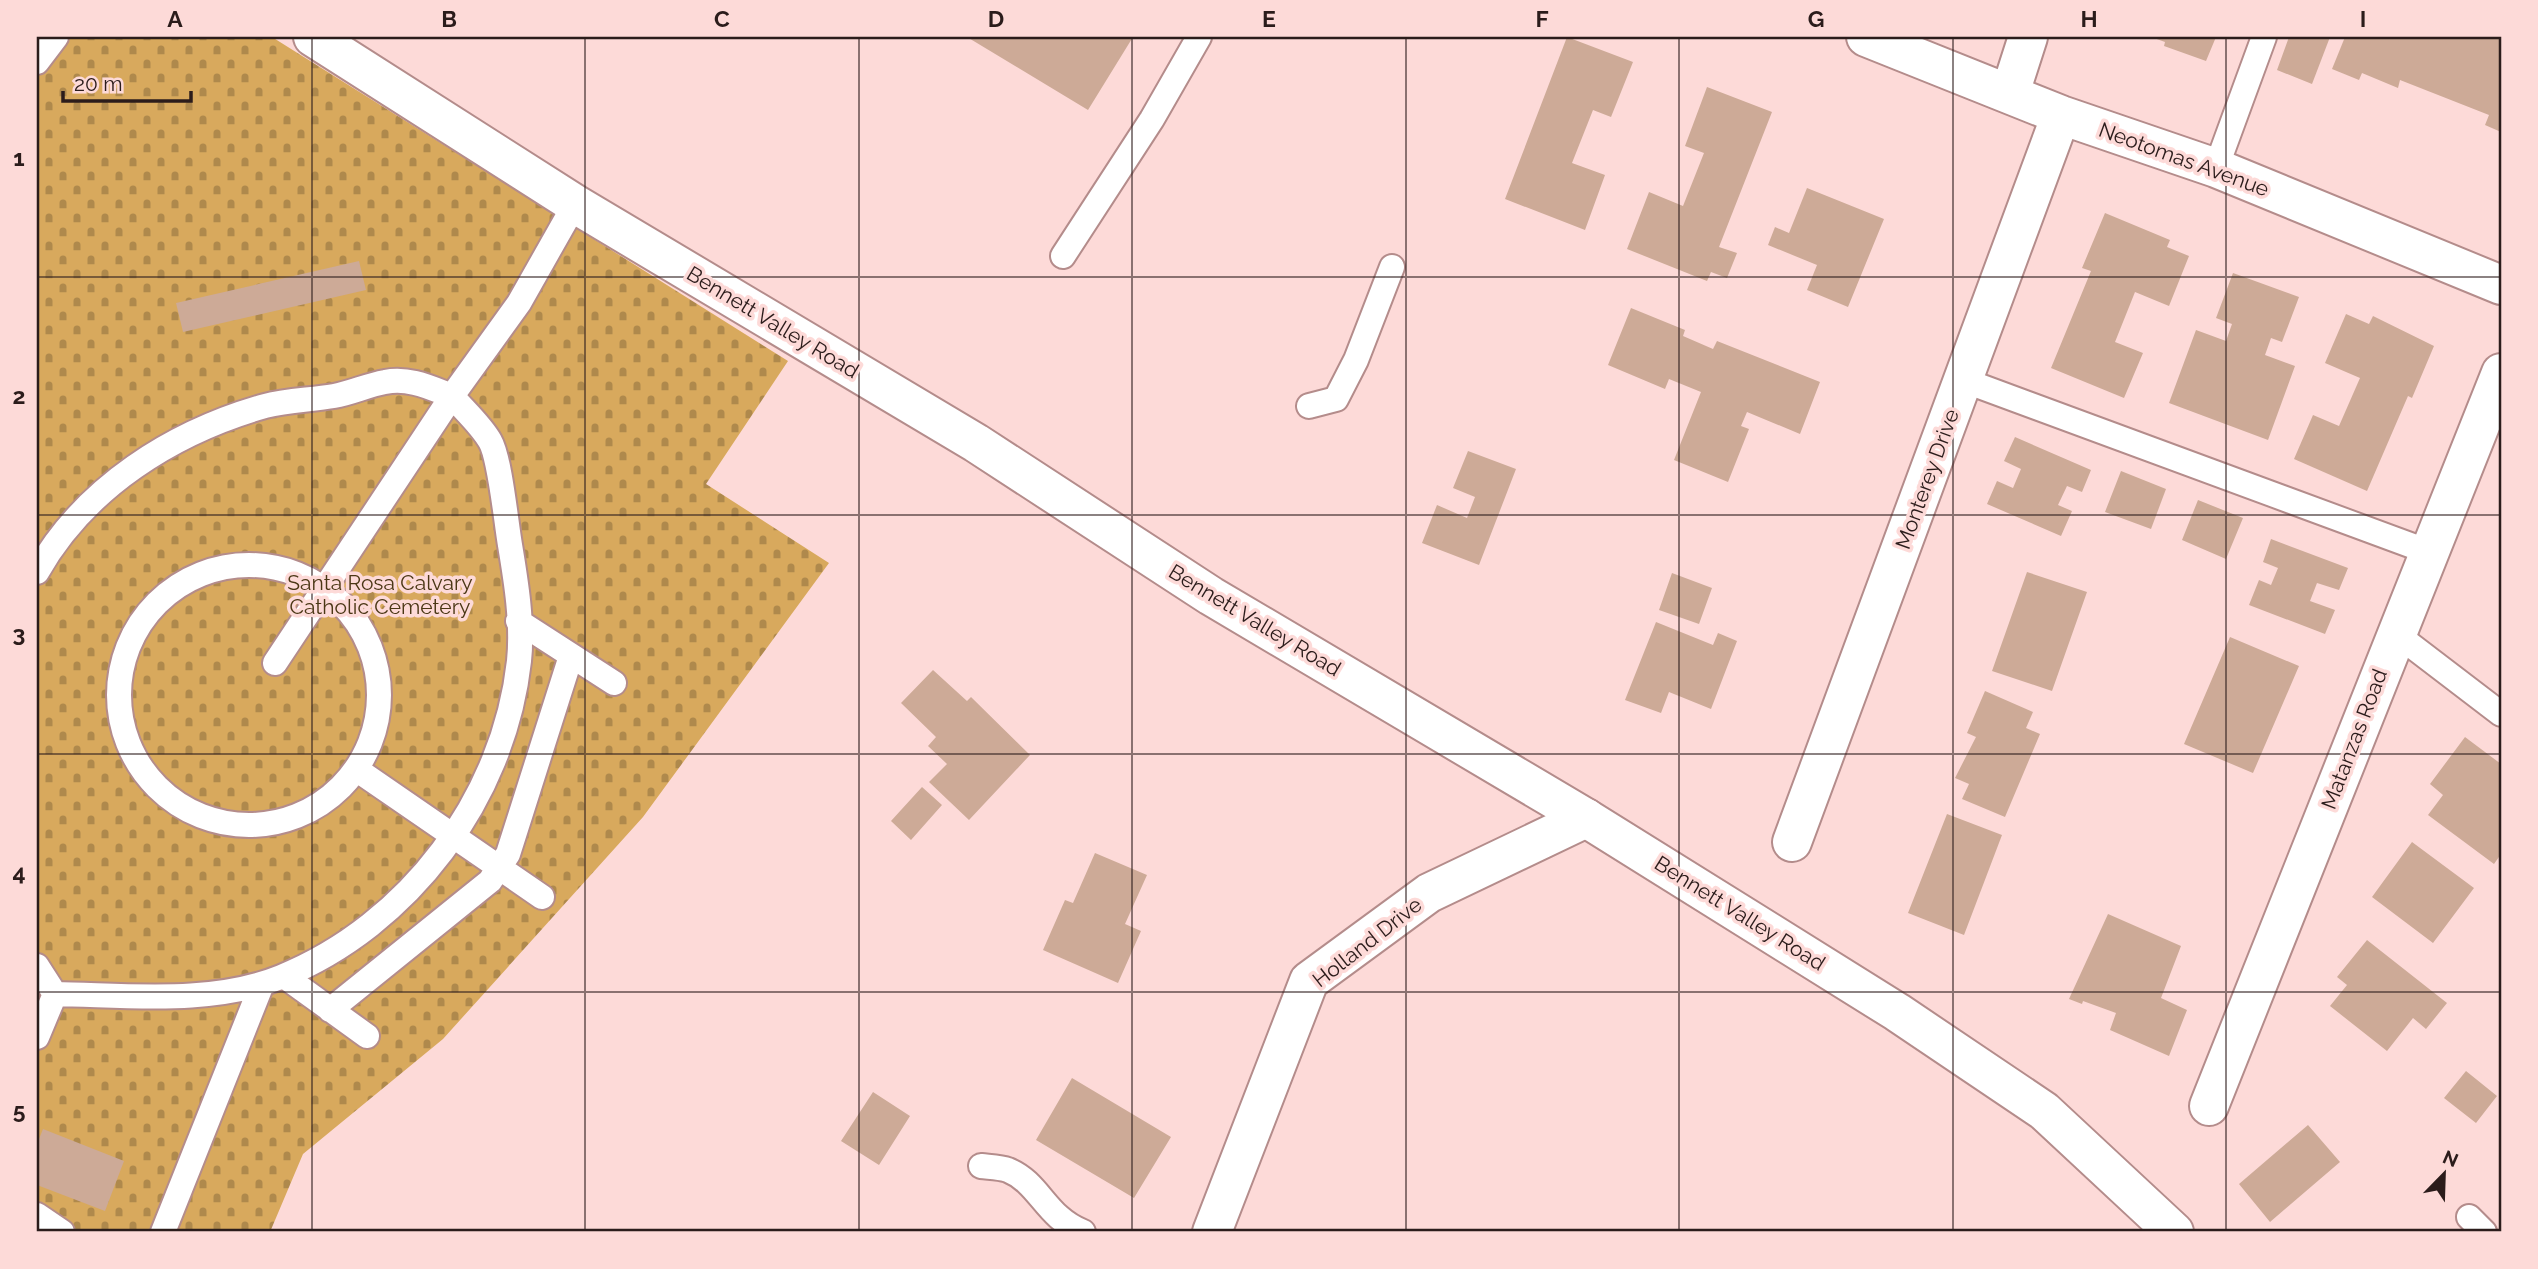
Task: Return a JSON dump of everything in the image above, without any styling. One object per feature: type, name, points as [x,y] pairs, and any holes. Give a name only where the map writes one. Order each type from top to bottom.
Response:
[{"type":"street","name":"Bennett Valley Road","points":[[313,37],[575,204],[976,443],[1211,596],[1586,818],[1886,1004],[2044,1111],[2175,1232]]},
{"type":"street","name":"Neotomas Avenue","points":[[1866,37],[2061,115],[2216,168],[2501,285]]},
{"type":"street","points":[[2010,93],[2028,37]]},
{"type":"street","name":"Monterey Drive","points":[[1792,842],[2061,115]]},
{"type":"street","name":"Matanzas Road","points":[[2209,1106],[2395,633],[2501,373]]},
{"type":"street","name":"Holland Drive","points":[[1212,1232],[1310,981],[1429,893],[1586,818]]},
{"type":"lane","points":[[37,62],[56,37]]},
{"type":"lane","points":[[1063,256],[1152,119],[1199,37]]},
{"type":"lane","points":[[2216,168],[2264,37]]},
{"type":"lane","points":[[275,663],[453,396],[519,303],[575,204]]},
{"type":"lane","points":[[1309,406],[1336,399],[1356,360],[1392,267]]},
{"type":"lane","points":[[1963,380],[2429,552]]},
{"type":"lane","points":[[37,572],[46,555],[90,503],[143,460],[202,426],[268,405],[335,396],[388,381],[414,382],[453,396],[491,442],[515,579],[519,659],[509,718],[483,784],[426,874],[361,931],[273,980],[166,996],[55,994]]},
{"type":"lane","points":[[264,565],[306,578],[325,589],[348,611],[366,637],[378,676],[377,718],[373,738],[356,769],[338,790],[303,813],[263,824],[221,822],[183,806],[157,786],[136,759],[121,719],[120,674],[134,633],[161,599],[179,585],[219,568],[264,565]]},
{"type":"lane","points":[[517,621],[614,683]]},
{"type":"lane","points":[[2395,633],[2501,714]]},
{"type":"lane","points":[[330,1010],[472,896],[501,869],[508,855],[571,656]]},
{"type":"lane","points":[[356,769],[542,897]]},
{"type":"lane","points":[[37,966],[55,994]]},
{"type":"lane","points":[[273,980],[330,1010],[367,1036]]},
{"type":"lane","points":[[163,1232],[273,980]]},
{"type":"lane","points":[[37,1037],[55,994]]},
{"type":"lane","points":[[981,1166],[1006,1169],[1026,1180],[1050,1212],[1083,1232]]},
{"type":"lane","points":[[37,1215],[62,1232]]},
{"type":"green space","name":"Santa Rosa Calvary Catholic Cemetery","points":[[37,37],[272,37],[788,361],[706,484],[829,563],[643,817],[443,1039],[303,1154],[270,1232],[37,1232]]},
{"type":"building","points":[[967,37],[1133,37],[1088,110]]},
{"type":"building","points":[[1567,37],[1633,62],[1611,117],[1593,110],[1572,163],[1605,175],[1585,230],[1505,199]]},
{"type":"building","points":[[2151,37],[2216,37],[2206,61],[2164,46],[2165,42]]},
{"type":"building","points":[[2289,37],[2330,37],[2312,84],[2277,70]]},
{"type":"building","points":[[2345,37],[2501,37],[2501,132],[2485,125],[2489,115],[2400,80],[2398,88],[2362,73],[2359,80],[2332,69]]},
{"type":"building","points":[[1707,87],[1772,112],[1719,247],[1737,253],[1727,278],[1711,272],[1707,281],[1627,249],[1649,192],[1683,206],[1704,153],[1685,146]]},
{"type":"building","points":[[1807,188],[1884,219],[1848,307],[1807,290],[1817,265],[1768,245],[1775,227],[1789,233]]},
{"type":"building","points":[[2105,213],[2170,240],[2167,247],[2189,256],[2169,306],[2135,292],[2115,342],[2143,353],[2124,398],[2051,368],[2091,271],[2082,268]]},
{"type":"building","points":[[359,261],[366,290],[183,332],[176,303]]},
{"type":"building","points":[[2233,273],[2299,297],[2282,342],[2271,338],[2265,355],[2295,366],[2268,440],[2169,403],[2196,330],[2226,341],[2232,324],[2216,318]]},
{"type":"building","points":[[1631,308],[1685,330],[1683,336],[1713,349],[1717,341],[1820,382],[1800,434],[1747,412],[1741,426],[1749,429],[1728,482],[1674,460],[1701,392],[1669,379],[1665,389],[1608,365]]},
{"type":"building","points":[[2346,314],[2369,324],[2373,316],[2434,346],[2412,398],[2408,396],[2367,491],[2294,459],[2313,415],[2339,426],[2360,378],[2325,363]]},
{"type":"building","points":[[2015,437],[2091,470],[2082,492],[2067,486],[2058,505],[2072,511],[2061,536],[1987,504],[1997,481],[2013,488],[2021,469],[2004,461]]},
{"type":"building","points":[[1468,451],[1516,469],[1479,565],[1422,543],[1437,505],[1467,518],[1475,497],[1453,488]]},
{"type":"building","points":[[2121,471],[2166,489],[2151,529],[2105,512]]},
{"type":"building","points":[[2198,500],[2243,518],[2226,559],[2182,540]]},
{"type":"building","points":[[2271,539],[2348,568],[2339,590],[2317,583],[2310,601],[2335,610],[2325,634],[2249,605],[2259,580],[2271,585],[2278,568],[2263,562]]},
{"type":"building","points":[[2027,572],[2087,592],[2052,691],[1992,671]]},
{"type":"building","points":[[1672,573],[1712,588],[1699,624],[1659,610]]},
{"type":"building","points":[[1656,622],[1713,645],[1718,633],[1737,641],[1711,709],[1669,692],[1661,713],[1625,700]]},
{"type":"building","points":[[2230,637],[2299,666],[2253,773],[2184,744]]},
{"type":"building","points":[[933,670],[967,701],[971,697],[1030,755],[969,820],[929,782],[947,764],[928,746],[936,737],[901,703]]},
{"type":"building","points":[[1985,691],[2033,712],[2026,728],[2040,734],[2005,817],[1962,799],[1969,784],[1955,778],[1976,737],[1967,733]]},
{"type":"building","points":[[2465,737],[2501,764],[2501,854],[2494,864],[2428,815],[2443,795],[2430,784]]},
{"type":"building","points":[[922,787],[942,805],[911,840],[891,821]]},
{"type":"building","points":[[1947,814],[2002,835],[1964,935],[1908,913]]},
{"type":"building","points":[[2412,842],[2474,888],[2433,943],[2372,897]]},
{"type":"building","points":[[1095,853],[1147,875],[1125,924],[1141,931],[1118,983],[1043,950],[1065,900],[1073,903]]},
{"type":"building","points":[[2108,914],[2181,946],[2161,998],[2187,1010],[2169,1056],[2110,1030],[2116,1013],[2069,999]]},
{"type":"building","points":[[2367,940],[2447,1003],[2426,1029],[2413,1018],[2387,1051],[2330,1006],[2347,985],[2337,977]]},
{"type":"building","points":[[2466,1071],[2497,1096],[2476,1123],[2444,1098]]},
{"type":"building","points":[[1072,1078],[1171,1137],[1134,1198],[1036,1140]]},
{"type":"building","points":[[873,1092],[910,1116],[879,1165],[841,1141]]},
{"type":"building","points":[[2308,1125],[2340,1162],[2270,1222],[2239,1184]]},
{"type":"building","points":[[43,1129],[124,1161],[105,1211],[37,1185],[37,1144]]}]
